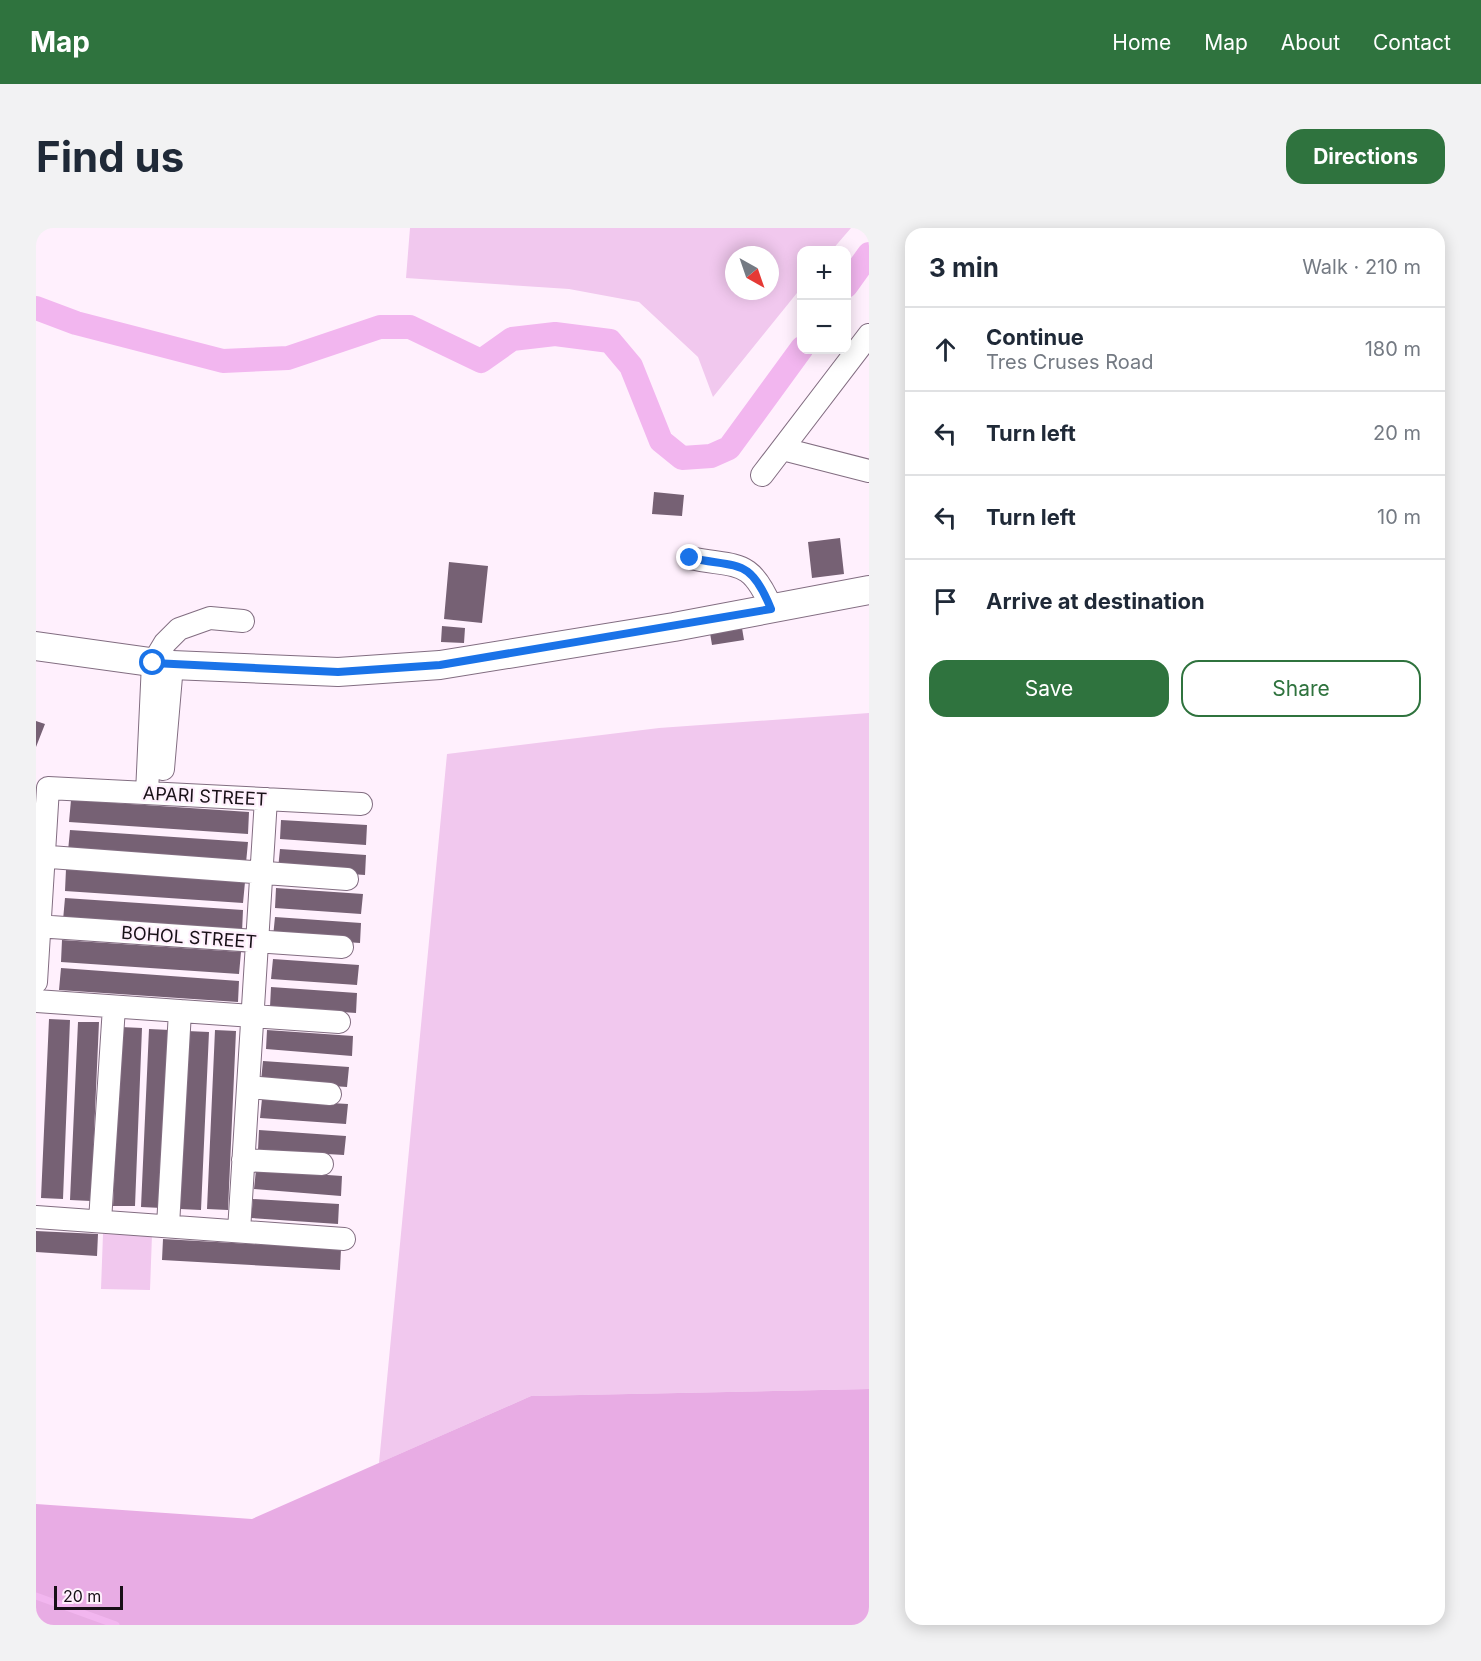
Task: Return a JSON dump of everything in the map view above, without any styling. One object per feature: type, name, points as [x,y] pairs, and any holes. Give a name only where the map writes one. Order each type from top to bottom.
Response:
[{"type":"main road","points":[[36,646],[163,664],[338,672],[440,665],[771,609],[869,590]]},
{"type":"street","points":[[762,475],[869,335]]},
{"type":"street","points":[[783,449],[869,471]]},
{"type":"street","points":[[690,558],[737,564],[761,583],[771,609]]},
{"type":"street","points":[[154,794],[165,643],[178,629],[210,618],[243,621]]},
{"type":"street","name":"APARI STREET","points":[[40,856],[48,788],[361,804]]},
{"type":"street","points":[[239,1231],[266,800]]},
{"type":"street","points":[[36,982],[40,856],[347,879]]},
{"type":"street","name":"BOHOL STREET","points":[[38,926],[342,947]]},
{"type":"street","points":[[36,1001],[339,1022]]},
{"type":"street","points":[[100,1221],[114,1007]]},
{"type":"street","points":[[168,1226],[180,1011]]},
{"type":"street","points":[[248,1087],[330,1094]]},
{"type":"street","points":[[243,1160],[322,1164]]},
{"type":"street","points":[[36,1217],[344,1239]]},
{"type":"shaded area","points":[[410,228],[851,228],[835,246],[797,246],[797,293],[713,397],[698,357],[639,302],[569,289],[406,278]]},
{"type":"shaded area","points":[[869,713],[869,1389],[531,1396],[379,1463],[447,754],[659,728]]},
{"type":"shaded area","points":[[103,1234],[152,1235],[150,1290],[101,1289]]},
{"type":"shaded area","points":[[869,1389],[869,1625],[36,1625],[36,1504],[252,1519],[531,1396]]},
{"type":"building","points":[[654,492],[684,495],[682,516],[652,514]]},
{"type":"building","points":[[840,538],[844,574],[812,578],[808,542]]},
{"type":"building","points":[[449,562],[488,566],[482,623],[444,619]]},
{"type":"building","points":[[442,626],[465,628],[464,643],[441,642]]},
{"type":"building","points":[[742,628],[744,640],[712,645],[710,633]]},
{"type":"building","points":[[36,721],[45,724],[36,747]]},
{"type":"building","points":[[71,800],[249,812],[248,834],[69,822]]},
{"type":"building","points":[[281,820],[367,825],[366,845],[280,839]]},
{"type":"building","points":[[70,830],[248,842],[246,863],[68,851]]},
{"type":"building","points":[[280,849],[366,855],[365,875],[278,869]]},
{"type":"building","points":[[66,869],[245,882],[243,903],[65,891]]},
{"type":"building","points":[[276,888],[363,894],[361,914],[275,908]]},
{"type":"building","points":[[65,898],[243,910],[242,932],[63,920]]},
{"type":"building","points":[[275,917],[361,923],[360,943],[273,937]]},
{"type":"building","points":[[62,940],[241,952],[239,974],[61,962]]},
{"type":"building","points":[[273,959],[359,965],[357,985],[271,979]]},
{"type":"building","points":[[61,968],[239,981],[238,1002],[59,990]]},
{"type":"building","points":[[271,987],[357,993],[356,1013],[270,1007]]},
{"type":"building","points":[[49,1019],[70,1020],[63,1199],[41,1198]]},
{"type":"building","points":[[78,1022],[99,1022],[91,1201],[70,1200]]},
{"type":"building","points":[[121,1027],[142,1028],[135,1206],[113,1206]]},
{"type":"building","points":[[149,1029],[170,1030],[162,1208],[141,1207]]},
{"type":"building","points":[[215,1030],[236,1031],[228,1210],[207,1209]]},
{"type":"building","points":[[267,1030],[353,1036],[352,1056],[266,1049]]},
{"type":"building","points":[[187,1031],[209,1032],[201,1210],[180,1209]]},
{"type":"building","points":[[263,1061],[349,1067],[347,1087],[261,1081]]},
{"type":"building","points":[[262,1099],[348,1104],[346,1124],[260,1118]]},
{"type":"building","points":[[259,1130],[346,1136],[344,1155],[258,1150]]},
{"type":"building","points":[[256,1170],[342,1176],[341,1196],[254,1189]]},
{"type":"building","points":[[253,1199],[339,1204],[338,1224],[251,1218]]},
{"type":"building","points":[[36,1231],[98,1234],[97,1256],[36,1252]]},
{"type":"building","points":[[163,1239],[341,1249],[340,1270],[162,1260]]},
{"type":"waterway","points":[[851,279],[869,254]]},
{"type":"waterway","points":[[36,308],[76,323],[223,361],[288,358],[380,327],[410,327],[481,361],[512,339],[555,334],[610,341],[631,366],[661,441],[682,458],[711,456],[729,448],[798,354]]},
{"type":"waterway","points":[[36,1596],[116,1625]]},
{"type":"route","points":[[153,663],[338,672],[440,665],[771,609],[761,583],[737,564],[706,562],[690,558]]}]
